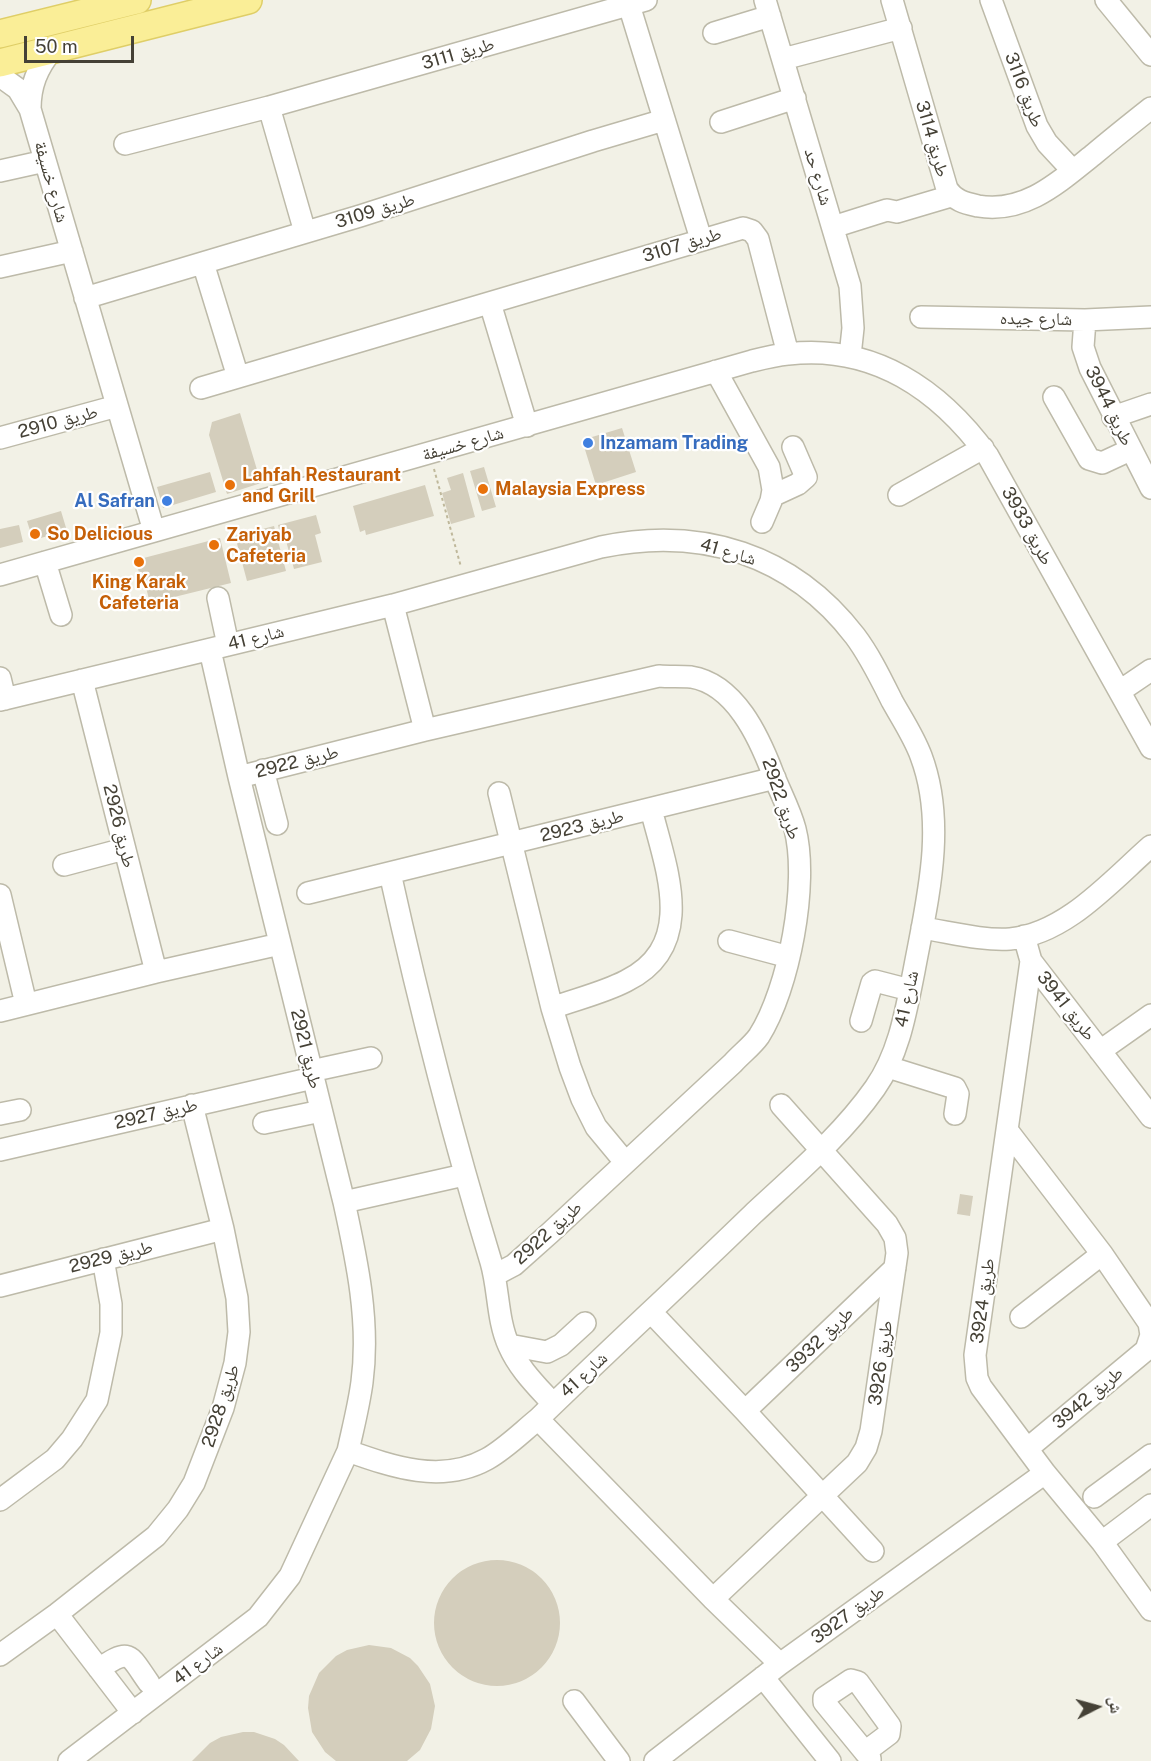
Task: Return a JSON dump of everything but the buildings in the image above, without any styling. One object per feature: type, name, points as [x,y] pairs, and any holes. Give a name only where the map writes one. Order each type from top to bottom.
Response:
[{"type":"main road","points":[[0,34],[137,0]]},
{"type":"main road","points":[[0,63],[248,0]]},
{"type":"street","name":"طريق 3114","points":[[892,0],[944,182],[951,196],[963,203],[986,207],[1011,206],[1035,198],[1073,171],[1151,108]]},
{"type":"street","name":"طريق 3116","points":[[991,0],[1037,126],[1047,143],[1073,171]]},
{"type":"street","points":[[1106,0],[1151,55]]},
{"type":"street","points":[[638,3],[664,120],[700,239]]},
{"type":"street","name":"طريق 3111","points":[[124,144],[638,3]]},
{"type":"street","points":[[714,33],[768,8]]},
{"type":"street","name":"شارع حد","points":[[768,8],[833,227],[852,300],[853,328],[850,356]]},
{"type":"street","points":[[783,59],[901,28]]},
{"type":"street","name":"شارع خسيفة","points":[[30,109],[35,78],[52,50]]},
{"type":"street","name":"شارع خسيفة","points":[[0,76],[18,89],[30,109],[154,531],[716,371],[788,354],[821,353],[850,356]]},
{"type":"street","points":[[721,122],[795,98]]},
{"type":"street","points":[[269,106],[305,232]]},
{"type":"street","name":"طريق 3109","points":[[86,298],[664,120]]},
{"type":"street","points":[[0,171],[45,161]]},
{"type":"street","points":[[833,227],[887,210],[897,212],[951,196]]},
{"type":"street","name":"طريق 3107","points":[[201,388],[737,228],[747,229],[755,235],[788,354]]},
{"type":"street","points":[[0,267],[72,251]]},
{"type":"street","points":[[203,263],[238,377]]},
{"type":"street","points":[[490,303],[527,426]]},
{"type":"street","name":"شارع جيده","points":[[921,317],[1085,320],[1151,317]]},
{"type":"street","name":"طريق 3944","points":[[1085,320],[1083,336],[1085,357],[1113,417],[1151,488]]},
{"type":"street","name":"طريق 3933","points":[[850,356],[883,367],[914,383],[943,404],[968,428],[982,448],[1151,748]]},
{"type":"street","points":[[716,371],[769,467],[772,478],[772,496],[762,522]]},
{"type":"street","points":[[1054,397],[1089,459],[1102,463],[1130,450]]},
{"type":"street","points":[[1113,417],[1151,404]]},
{"type":"street","name":"طريق 2910","points":[[0,438],[117,406]]},
{"type":"street","points":[[772,496],[798,484],[806,477],[793,447]]},
{"type":"street","points":[[899,495],[982,448]]},
{"type":"street","points":[[0,575],[154,531]]},
{"type":"street","name":"شارع 41","points":[[3,699],[393,605],[601,547],[628,541],[656,539],[703,543],[739,552],[768,564],[796,580],[844,622],[864,648],[920,753],[932,797],[934,819],[931,865],[922,928],[899,1037],[888,1067],[864,1102],[820,1150],[651,1312],[545,1412],[489,1459],[457,1470],[424,1472],[386,1464],[348,1451],[301,1555],[276,1596],[258,1617],[76,1759]]},
{"type":"street","points":[[45,562],[61,615]]},
{"type":"street","name":"طريق 2921","points":[[218,598],[219,648],[239,777],[344,1202],[358,1273],[364,1340],[362,1383],[348,1451]]},
{"type":"street","points":[[393,605],[425,730]]},
{"type":"street","points":[[1120,691],[1151,670]]},
{"type":"street","name":"طريق 2922","points":[[239,777],[425,730],[659,676],[692,678],[712,685],[730,698],[763,748],[795,828],[800,859],[798,896],[789,957],[771,1015],[758,1038],[514,1265],[495,1275]]},
{"type":"street","points":[[0,678],[3,699]]},
{"type":"street","name":"طريق 2926","points":[[82,680],[156,972]]},
{"type":"street","points":[[262,770],[277,824]]},
{"type":"street","name":"طريق 2923","points":[[308,893],[775,778]]},
{"type":"street","points":[[499,793],[552,1008],[570,1067],[596,1127],[625,1162]]},
{"type":"street","points":[[552,1008],[625,981],[647,968],[662,951],[670,924],[672,896],[651,808]]},
{"type":"street","points":[[922,928],[999,939],[1024,936],[1059,922],[1080,908],[1151,845]]},
{"type":"street","points":[[64,865],[124,849]]},
{"type":"street","points":[[390,873],[464,1175],[495,1275],[502,1320],[509,1345],[545,1412],[713,1599],[780,1665]]},
{"type":"street","points":[[0,896],[26,1004]]},
{"type":"street","name":"طريق 3924","points":[[1024,936],[1031,961],[975,1368],[981,1388],[1045,1473],[1102,1542],[1151,1610]]},
{"type":"street","points":[[729,941],[789,957]]},
{"type":"street","points":[[0,1011],[280,944]]},
{"type":"street","name":"طريق 3941","points":[[1031,961],[1151,1117]]},
{"type":"street","points":[[861,1021],[872,983],[875,981],[910,990]]},
{"type":"street","name":"طريق 3941","points":[[1100,1051],[1151,1015]]},
{"type":"street","name":"طريق 2927","points":[[0,1150],[192,1105],[370,1058]]},
{"type":"street","points":[[888,1067],[955,1088],[958,1094],[955,1114]]},
{"type":"street","name":"طريق 2928","points":[[0,1655],[57,1614],[156,1536],[178,1509],[194,1483],[228,1393],[237,1348],[237,1298],[223,1229],[192,1105]]},
{"type":"street","name":"طريق 3926","points":[[713,1599],[857,1463],[869,1440],[895,1268],[897,1245],[892,1230],[781,1105]]},
{"type":"street","points":[[264,1123],[321,1111]]},
{"type":"street","name":"طريق 3942","points":[[1007,1130],[1101,1254],[1149,1323],[1150,1342],[1146,1350],[1027,1449]]},
{"type":"street","points":[[344,1202],[464,1175]]},
{"type":"street","name":"طريق 2929","points":[[0,1286],[223,1229]]},
{"type":"street","points":[[1021,1317],[1101,1254]]},
{"type":"street","points":[[0,1500],[55,1459],[72,1439],[98,1400],[111,1333],[111,1304],[103,1259]]},
{"type":"street","name":"طريق 3932","points":[[745,1411],[895,1268]]},
{"type":"street","points":[[651,1312],[873,1551]]},
{"type":"street","points":[[509,1345],[547,1352],[561,1346],[585,1323]]},
{"type":"street","points":[[1094,1497],[1151,1455]]},
{"type":"street","name":"طريق 3927","points":[[655,1761],[763,1677],[1045,1473]]},
{"type":"street","points":[[1102,1542],[1151,1505]]},
{"type":"street","points":[[57,1614],[133,1713]]},
{"type":"street","points":[[99,1668],[117,1656],[130,1657],[149,1683]]},
{"type":"street","points":[[763,1677],[830,1761]]},
{"type":"street","points":[[574,1701],[619,1761]]},
{"type":"path","points":[[430,453],[465,585]]},
{"type":"place","name":"Inzamam Trading","points":[[588,443]]},
{"type":"place","name":"Lahfah Restaurant and Grill","points":[[230,485]]},
{"type":"place","name":"Malaysia Express","points":[[483,489]]},
{"type":"place","name":"Al Safran","points":[[167,501]]},
{"type":"place","name":"So Delicious","points":[[35,534]]},
{"type":"place","name":"Zariyab Cafeteria","points":[[214,545]]},
{"type":"place","name":"King Karak Cafeteria","points":[[139,562]]}]
